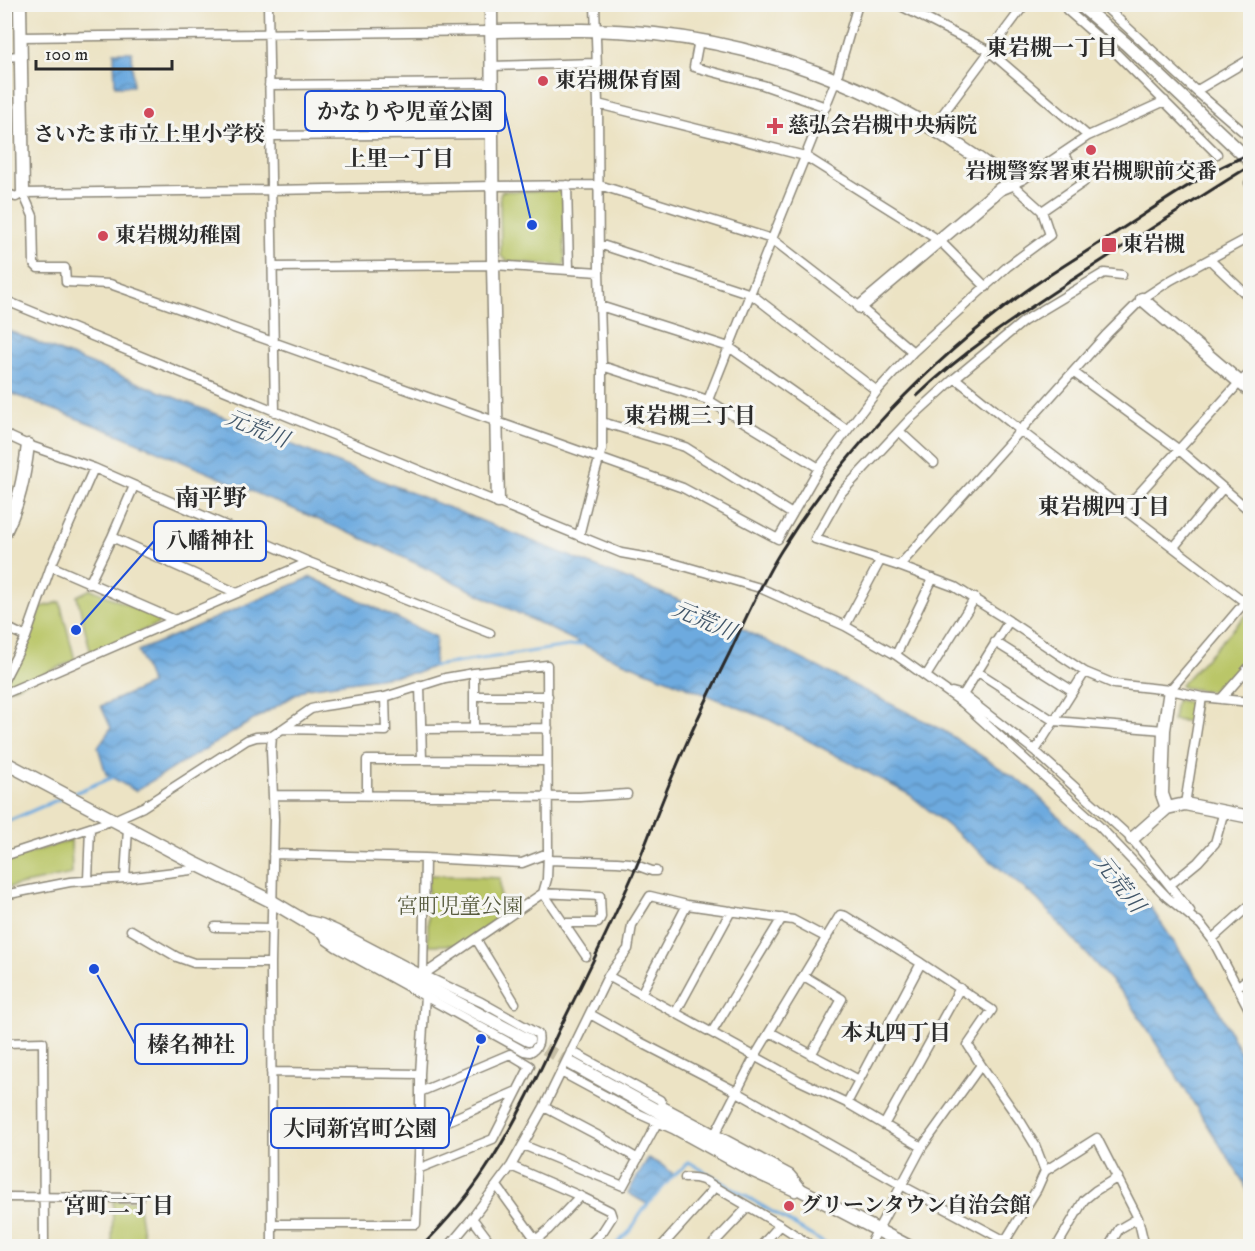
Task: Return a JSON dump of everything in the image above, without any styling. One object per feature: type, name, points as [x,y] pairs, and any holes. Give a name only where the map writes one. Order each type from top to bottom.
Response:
[{"type":"street","points":[[21,4],[21,37],[21,56],[23,193],[33,216],[34,264],[38,268],[65,268],[66,282],[110,284],[683,488],[778,539],[819,468],[877,391],[913,352],[1008,266],[1050,236],[1042,211],[997,171],[933,127],[885,101],[837,80],[784,61],[699,40],[596,30],[21,37]]},
{"type":"street","points":[[268,4],[275,412]]},
{"type":"street","points":[[491,4],[498,502]]},
{"type":"street","points":[[579,536],[602,449],[595,4]]},
{"type":"street","points":[[708,400],[837,80],[858,4]]},
{"type":"street","points":[[897,4],[989,51],[1088,136]]},
{"type":"street","points":[[933,127],[1025,4]]},
{"type":"street","points":[[1064,4],[1067,10],[1115,52],[1216,154]]},
{"type":"street","points":[[1079,4],[1126,44],[1251,161]]},
{"type":"street","points":[[1102,4],[1196,91],[1247,135],[1251,134]]},
{"type":"street","points":[[699,40],[694,67],[763,85],[826,107]]},
{"type":"street","points":[[4,57],[21,56]]},
{"type":"street","points":[[1196,91],[1251,59]]},
{"type":"street","points":[[492,66],[596,63]]},
{"type":"street","points":[[269,85],[492,83]]},
{"type":"street","points":[[860,307],[1000,189],[1024,179],[1088,136],[1165,101]]},
{"type":"street","points":[[598,104],[805,156],[940,241],[986,287]]},
{"type":"street","points":[[270,136],[493,134]]},
{"type":"street","points":[[1042,211],[1084,182],[1063,153]]},
{"type":"street","points":[[567,185],[569,270]]},
{"type":"street","points":[[4,191],[16,197],[23,193],[599,185],[772,239],[860,307],[913,352]]},
{"type":"street","points":[[899,566],[1073,372],[1142,299],[1171,280],[1251,237]]},
{"type":"street","points":[[599,244],[751,294],[877,391]]},
{"type":"street","points":[[1210,260],[1251,298]]},
{"type":"street","points":[[273,267],[493,265],[599,272]]},
{"type":"street","points":[[1122,275],[1104,273],[1024,321],[955,378],[911,418],[842,493],[814,539],[899,566],[955,588],[975,598],[1085,672],[1114,684],[1251,702]]},
{"type":"street","points":[[1142,299],[1251,391]]},
{"type":"street","points":[[4,300],[621,553],[666,561],[760,588],[845,626],[896,655],[963,703],[1099,826],[1167,897],[1201,925]]},
{"type":"street","points":[[600,306],[729,347],[847,430]]},
{"type":"street","points":[[602,366],[708,400],[819,468]]},
{"type":"street","points":[[1073,372],[1178,449],[1251,511]]},
{"type":"street","points":[[1125,509],[1240,382],[1251,373]]},
{"type":"street","points":[[955,378],[1174,548],[1249,601],[1170,690],[1164,730],[1162,794],[1167,808]]},
{"type":"street","points":[[602,422],[685,447],[792,514]]},
{"type":"street","points":[[899,431],[934,463]]},
{"type":"street","points":[[4,434],[28,445],[94,468],[309,562],[490,633]]},
{"type":"street","points":[[4,534],[14,513],[28,445]]},
{"type":"street","points":[[4,680],[26,637],[51,566],[94,468]]},
{"type":"street","points":[[89,584],[134,486]]},
{"type":"street","points":[[1174,548],[1223,488]]},
{"type":"street","points":[[112,537],[237,593]]},
{"type":"street","points":[[845,626],[880,561]]},
{"type":"street","points":[[4,694],[309,562]]},
{"type":"street","points":[[51,566],[175,620]]},
{"type":"street","points":[[896,655],[933,578]]},
{"type":"street","points":[[926,676],[975,598]]},
{"type":"street","points":[[963,695],[1009,621]]},
{"type":"street","points":[[4,626],[26,637]]},
{"type":"street","points":[[995,642],[1073,691]]},
{"type":"street","points":[[4,856],[114,820],[143,807],[247,740],[272,736],[311,710],[385,697],[445,678],[547,665],[548,857],[547,879],[543,893]]},
{"type":"street","points":[[1221,699],[1251,666]]},
{"type":"street","points":[[978,672],[1054,722],[1164,730]]},
{"type":"street","points":[[1035,751],[1085,672]]},
{"type":"street","points":[[474,673],[474,728]]},
{"type":"street","points":[[420,686],[422,760]]},
{"type":"street","points":[[946,690],[963,695],[1035,751],[1132,839],[1212,939],[1251,1011]]},
{"type":"street","points":[[474,696],[548,696]]},
{"type":"street","points":[[282,729],[386,730],[385,697]]},
{"type":"street","points":[[1185,804],[1202,697]]},
{"type":"street","points":[[422,729],[548,728]]},
{"type":"street","points":[[272,736],[274,795],[271,901],[272,1246]]},
{"type":"street","points":[[368,795],[368,760],[547,761]]},
{"type":"street","points":[[4,762],[196,864],[271,901],[322,932],[528,1040]]},
{"type":"street","points":[[274,795],[580,797],[627,794]]},
{"type":"street","points":[[1132,839],[1167,808],[1185,804],[1251,817]]},
{"type":"street","points":[[1170,885],[1198,862],[1215,843],[1224,811]]},
{"type":"street","points":[[88,880],[90,828]]},
{"type":"street","points":[[125,878],[128,828]]},
{"type":"street","points":[[273,854],[522,863],[548,857],[630,863],[656,871]]},
{"type":"street","points":[[423,975],[425,858]]},
{"type":"street","points":[[4,895],[70,882],[191,870],[196,864]]},
{"type":"street","points":[[543,893],[585,956]]},
{"type":"street","points":[[423,975],[543,893],[600,896],[601,917],[598,923],[564,923]]},
{"type":"street","points":[[449,1246],[511,1166],[544,1107],[608,976],[628,949],[632,925],[650,896],[687,905],[793,920],[827,938]]},
{"type":"street","points":[[641,994],[687,905]]},
{"type":"street","points":[[1212,939],[1251,905]]},
{"type":"street","points":[[676,1012],[731,911]]},
{"type":"street","points":[[715,1134],[755,1056],[840,915],[921,963],[992,1010],[968,1045],[1021,1122],[1035,1145],[1045,1171]]},
{"type":"street","points":[[712,1032],[782,918]]},
{"type":"street","points":[[301,919],[321,923],[337,930],[481,1002],[538,1034],[539,1041],[535,1049],[530,1052],[524,1051],[336,947],[326,940],[322,932]]},
{"type":"street","points":[[215,927],[271,928]]},
{"type":"street","points":[[131,930],[177,957],[194,963],[271,963]]},
{"type":"street","points":[[476,939],[514,1003]]},
{"type":"street","points":[[847,1103],[921,963]]},
{"type":"street","points":[[608,976],[798,1080],[847,1103],[922,1147]]},
{"type":"street","points":[[804,976],[842,999],[812,1054]]},
{"type":"street","points":[[1237,987],[1249,981]]},
{"type":"street","points":[[884,1125],[960,988]]},
{"type":"street","points":[[272,1224],[416,1224],[420,1074],[425,995]]},
{"type":"street","points":[[590,1014],[737,1092],[1015,1246]]},
{"type":"street","points":[[770,1032],[859,1080]]},
{"type":"street","points":[[4,1043],[43,1042],[44,1246]]},
{"type":"street","points":[[571,1051],[660,1100],[663,1106],[790,1174],[808,1194]]},
{"type":"street","points":[[418,1169],[493,1138],[530,1066],[510,1054],[420,1092]]},
{"type":"street","points":[[572,1064],[808,1194],[908,1246]]},
{"type":"street","points":[[869,1246],[922,1147],[981,1065]]},
{"type":"street","points":[[271,1072],[420,1074]]},
{"type":"street","points":[[561,1072],[780,1186],[796,1193],[808,1194]]},
{"type":"street","points":[[420,1133],[518,1090]]},
{"type":"street","points":[[544,1107],[638,1159]]},
{"type":"street","points":[[523,1144],[623,1186],[657,1123]]},
{"type":"street","points":[[1005,1241],[1037,1189],[1045,1171],[1097,1138],[1138,1218],[1143,1239],[1142,1246]]},
{"type":"street","points":[[511,1166],[610,1211],[612,1217],[603,1231],[588,1246]]},
{"type":"street","points":[[685,1178],[695,1177],[704,1180],[811,1246]]},
{"type":"street","points":[[1057,1246],[1084,1200],[1118,1177]]},
{"type":"street","points":[[497,1186],[536,1240]]},
{"type":"street","points":[[662,1246],[715,1187]]},
{"type":"street","points":[[528,1246],[548,1230],[580,1196]]},
{"type":"street","points":[[4,1197],[140,1198]]},
{"type":"street","points":[[711,1246],[748,1207]]},
{"type":"street","points":[[472,1218],[493,1246]]},
{"type":"street","points":[[1109,1246],[1119,1229],[1138,1218]]},
{"type":"street","points":[[761,1246],[780,1225]]},
{"type":"green space","points":[[502,191],[560,191],[563,194],[564,266],[507,261],[501,256],[500,195]]},
{"type":"green space","points":[[91,589],[158,618],[158,624],[91,654],[77,596]]},
{"type":"green space","points":[[60,602],[75,660],[10,689],[5,683],[42,607]]},
{"type":"green space","points":[[1250,611],[1250,659],[1220,693],[1182,687],[1181,685]]},
{"type":"green space","points":[[1176,700],[1196,703],[1194,722],[1173,720]]},
{"type":"green space","points":[[71,840],[72,874],[5,888],[5,861]]},
{"type":"green space","name":"宮町児童公園","points":[[428,875],[500,878],[500,919],[460,945],[428,945]]},
{"type":"green space","points":[[113,1201],[138,1201],[145,1246],[112,1246]]},
{"type":"water","points":[[114,52],[132,52],[133,86],[115,86]]},
{"type":"water","name":"元荒川","points":[[4,329],[711,613],[944,731],[1030,788],[1149,905],[1216,1005],[1250,1071],[1250,1200],[1244,1183],[1130,1002],[1037,899],[910,795],[770,720],[596,651],[380,546],[120,435],[5,391]]},
{"type":"water","points":[[311,577],[436,637],[434,666],[420,672],[307,688],[135,791],[106,774],[98,747],[111,728],[101,706],[151,684],[138,651]]},
{"type":"water","points":[[648,1158],[663,1166],[672,1175],[647,1204],[628,1193]]},
{"type":"waterway","points":[[432,665],[582,644]]},
{"type":"waterway","points":[[72,794],[113,777]]},
{"type":"waterway","points":[[4,823],[64,797]]},
{"type":"waterway","points":[[614,1246],[631,1230],[642,1211],[672,1177],[689,1162],[829,1246]]},
{"type":"tunnel","points":[[529,1040],[572,1064]]},
{"type":"railway","points":[[422,1246],[471,1190],[516,1118],[614,916],[664,795],[754,601],[781,551],[805,514],[860,444],[890,411],[953,349],[987,321],[1042,280],[1176,194],[1212,172],[1250,154]]},
{"type":"railway","points":[[917,396],[979,344],[1022,313],[1250,166]]},
{"type":"place","name":"東岩槻保育園","points":[[543,81]]},
{"type":"place","name":"さいたま市立上里小学校","points":[[149,113]]},
{"type":"place","name":"慈弘会岩槻中央病院","points":[[775,126]]},
{"type":"place","name":"岩槻警察署東岩槻駅前交番","points":[[1091,150]]},
{"type":"place","name":"かなりや児童公園","points":[[532,225]]},
{"type":"place","name":"東岩槻幼稚園","points":[[103,236]]},
{"type":"place","name":"東岩槻","points":[[1109,245]]},
{"type":"place","name":"八幡神社","points":[[76,630]]},
{"type":"place","name":"榛名神社","points":[[94,969]]},
{"type":"place","name":"大同新宮町公園","points":[[481,1039]]},
{"type":"place","name":"グリーンタウン自治会館","points":[[789,1206]]},
{"type":"district","name":"東岩槻一丁目","points":[[1052,48]]},
{"type":"district","name":"上里一丁目","points":[[399,159]]},
{"type":"district","name":"東岩槻三丁目","points":[[690,416]]},
{"type":"district","name":"南平野","points":[[211,499]]},
{"type":"district","name":"東岩槻四丁目","points":[[1104,507]]},
{"type":"district","name":"本丸四丁目","points":[[896,1033]]},
{"type":"district","name":"宮町二丁目","points":[[119,1206]]}]
